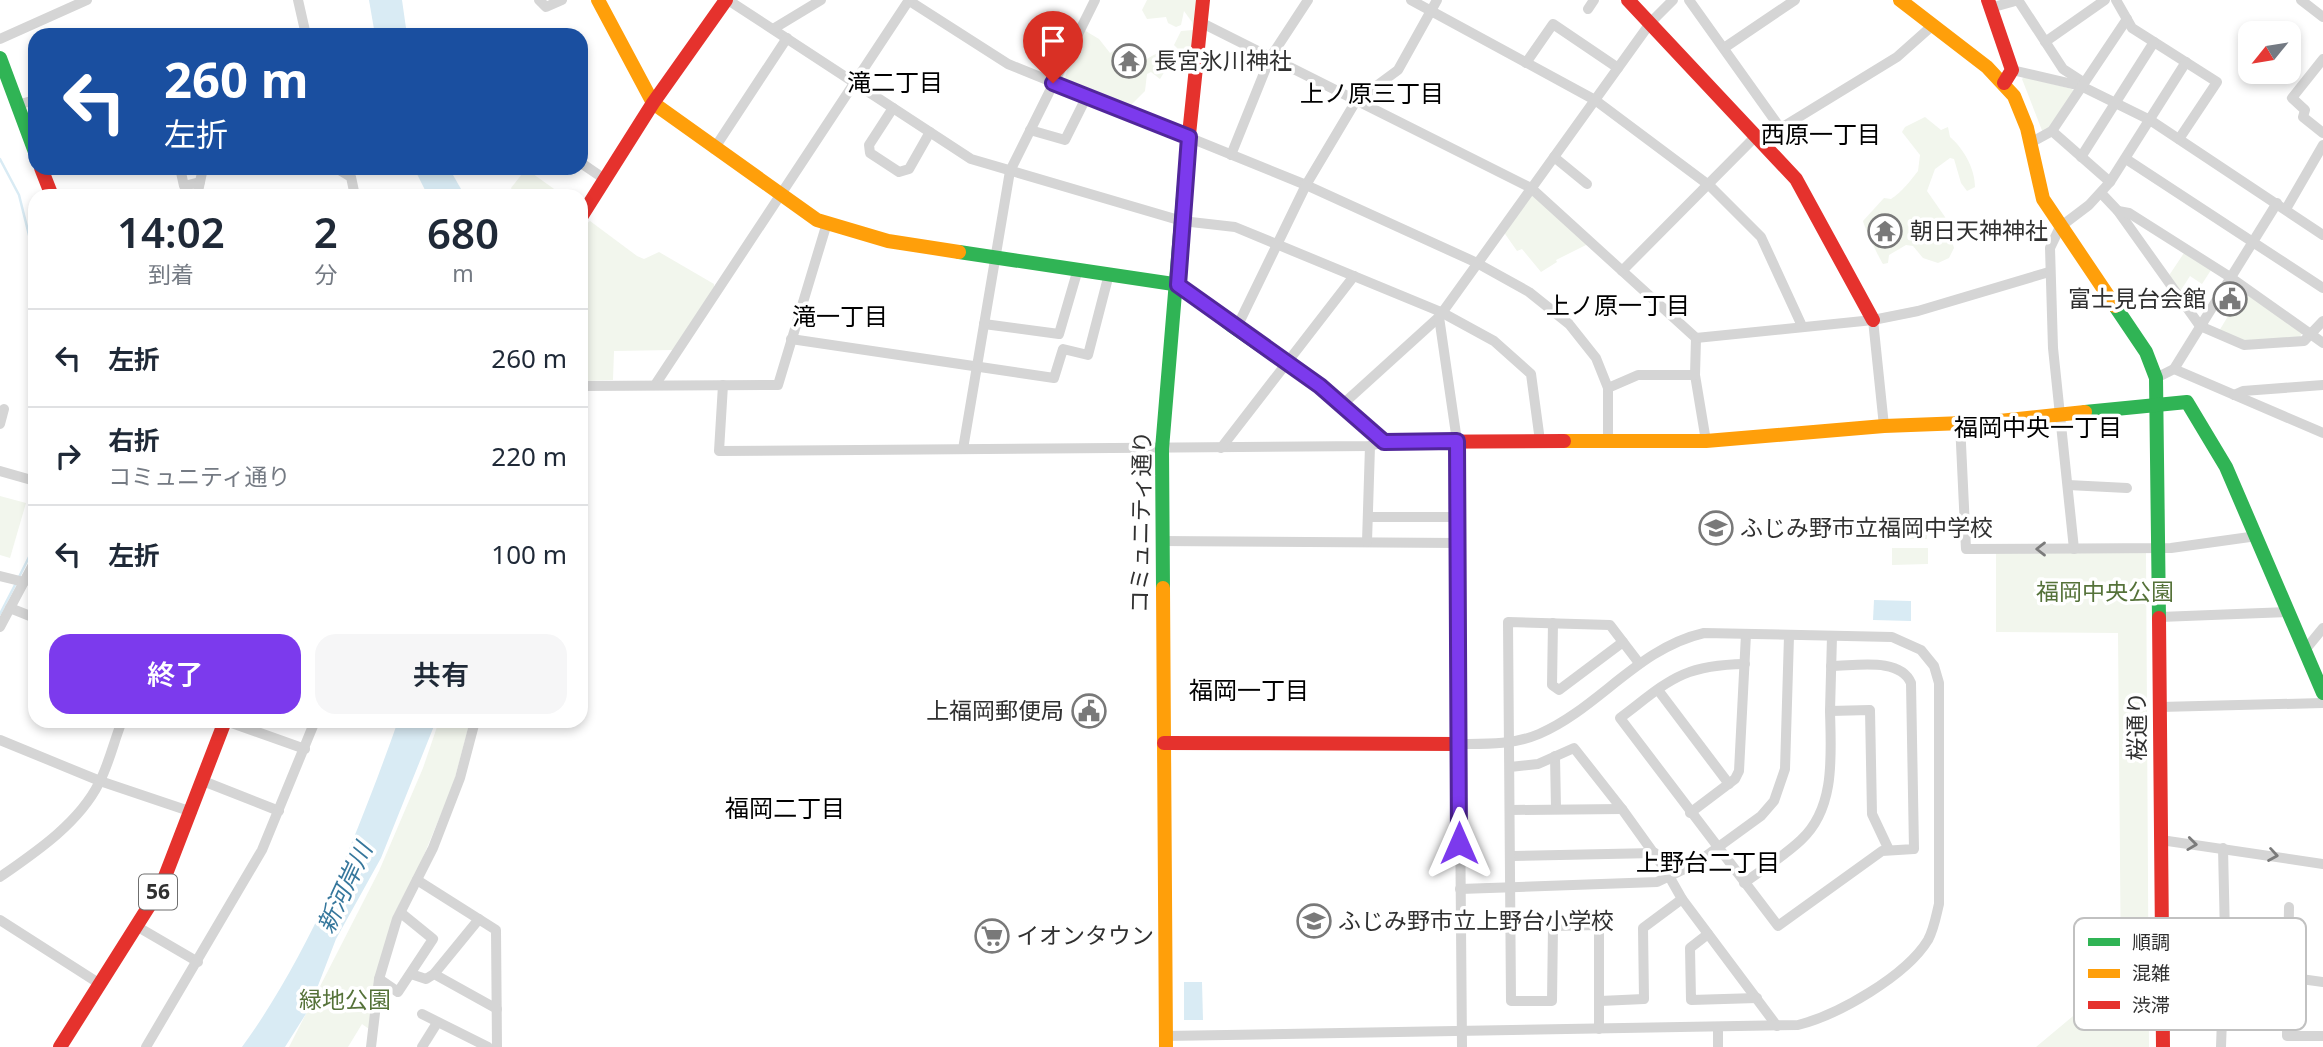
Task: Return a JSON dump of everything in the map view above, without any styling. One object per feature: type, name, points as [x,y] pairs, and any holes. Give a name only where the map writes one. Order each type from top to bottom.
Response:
[{"type":"street","points":[[0,39],[87,0]]},
{"type":"street","points":[[298,0],[304,28]]},
{"type":"street","points":[[539,0],[546,7],[562,0]]},
{"type":"street","points":[[598,0],[653,103],[714,149],[817,219],[888,241],[1178,285],[1343,404],[1377,444],[1367,542]]},
{"type":"street","points":[[588,207],[653,103],[727,0],[971,159],[1182,221],[1235,227],[1354,276],[1494,341],[1531,374],[1539,441]]},
{"type":"street","points":[[773,29],[821,0]]},
{"type":"street","points":[[655,385],[909,0],[1008,64],[1306,185],[1476,263],[1529,292],[1569,324],[1596,358],[1608,388],[1608,441]]},
{"type":"street","points":[[963,449],[1010,171],[1095,0]]},
{"type":"street","name":"コミュニティ通り","points":[[1166,1041],[1162,449],[1178,285],[1192,84],[1203,0]]},
{"type":"street","points":[[1231,155],[1270,58],[1308,0]]},
{"type":"street","points":[[1411,0],[1595,100],[1710,186],[1761,237],[1802,326]]},
{"type":"street","points":[[1236,329],[1306,185],[1356,101],[1398,70],[1437,0]]},
{"type":"street","points":[[1628,0],[1796,179],[1873,320],[1884,426]]},
{"type":"street","points":[[1343,404],[1440,315],[1651,22],[1673,0]]},
{"type":"street","points":[[1689,0],[1781,129]]},
{"type":"street","points":[[1724,48],[1796,0]]},
{"type":"street","points":[[1900,0],[2008,77],[2082,84]]},
{"type":"street","points":[[2008,77],[1989,4],[2019,0],[2063,69],[2082,84],[2150,120],[2323,235]]},
{"type":"street","points":[[2045,43],[2105,0]]},
{"type":"street","points":[[2116,0],[2132,28],[2217,82],[2179,139]]},
{"type":"street","points":[[2301,0],[2323,17]]},
{"type":"street","points":[[2030,143],[2052,131],[2127,19]]},
{"type":"street","points":[[1202,23],[1531,188],[1696,338],[1873,320],[1917,311],[2049,272]]},
{"type":"street","points":[[1526,64],[1553,24],[1618,68]]},
{"type":"street","points":[[1622,271],[1758,139],[1781,129],[1897,57],[1933,25]]},
{"type":"street","points":[[714,149],[787,38]]},
{"type":"street","points":[[2081,157],[2154,42]]},
{"type":"street","points":[[0,58],[28,134]]},
{"type":"street","points":[[2323,59],[2292,98],[2305,110],[2303,117],[2323,133]]},
{"type":"street","points":[[2074,549],[2060,413],[2049,272],[2050,248],[2060,227],[2101,193],[2110,182],[2186,62]]},
{"type":"street","name":"桜通り","points":[[2008,77],[2030,143],[2038,185],[2060,227],[2146,352],[2156,378],[2161,918]]},
{"type":"street","points":[[1030,130],[1065,140],[1087,96]]},
{"type":"street","points":[[17,105],[28,102]]},
{"type":"street","points":[[893,108],[869,145],[870,153],[899,172],[909,169],[930,132]]},
{"type":"street","points":[[2052,131],[2110,182]]},
{"type":"street","points":[[2156,378],[2174,369],[2253,241],[2323,145]]},
{"type":"street","points":[[1554,157],[1587,184]]},
{"type":"street","points":[[2126,159],[2323,288]]},
{"type":"street","points":[[588,168],[606,180]]},
{"type":"street","points":[[182,175],[184,186],[200,182]]},
{"type":"street","points":[[198,189],[202,175]]},
{"type":"street","points":[[2101,193],[2118,211],[2200,326],[2244,345],[2299,342],[2312,335],[2323,321]]},
{"type":"street","points":[[2118,211],[2129,212],[2230,277],[2323,343]]},
{"type":"street","points":[[588,386],[778,385],[827,223]]},
{"type":"street","points":[[984,324],[1059,334],[1079,269]]},
{"type":"street","points":[[791,339],[1054,378],[1063,349],[1088,355],[1109,274]]},
{"type":"street","points":[[1221,448],[1354,276]]},
{"type":"street","points":[[1440,315],[1457,441],[1462,1047]]},
{"type":"street","points":[[1696,338],[1695,375],[1706,441]]},
{"type":"street","points":[[2174,369],[2323,433]]},
{"type":"street","points":[[1608,388],[1639,375],[1695,375]]},
{"type":"street","points":[[723,385],[719,451],[1162,449],[1457,441],[1706,441],[1884,426],[1960,423],[2182,401],[2192,405],[2227,467],[2305,650],[2319,671],[2323,693]]},
{"type":"street","points":[[2234,395],[2244,391],[2323,385]]},
{"type":"street","points":[[0,424],[4,409]]},
{"type":"street","points":[[1960,423],[1966,549],[2158,548],[2257,536]]},
{"type":"street","points":[[0,471],[28,479]]},
{"type":"street","points":[[2068,485],[2127,488]]},
{"type":"street","points":[[1368,517],[1457,517]]},
{"type":"street","points":[[1161,541],[1458,543]]},
{"type":"street","points":[[0,627],[28,575]]},
{"type":"street","points":[[0,576],[24,582]]},
{"type":"street","points":[[10,608],[28,615]]},
{"type":"street","points":[[2160,617],[2288,612]]},
{"type":"street","points":[[1599,1029],[1600,925],[1553,926],[1552,1000],[1511,1001],[1512,856],[1508,622],[1610,625],[1639,663]]},
{"type":"street","points":[[1553,623],[1552,685],[1559,690],[1623,642]]},
{"type":"street","points":[[2305,650],[2323,628]]},
{"type":"street","points":[[1164,743],[1509,742],[1550,728],[1674,641],[1704,633],[1904,640],[1921,650],[1934,666],[1940,691],[1939,904],[1926,943],[1898,970],[1836,1013],[1798,1025],[1777,1026],[1461,1030],[1166,1041]]},
{"type":"street","points":[[1690,813],[1729,784],[1739,771],[1746,634]]},
{"type":"street","points":[[1460,889],[1644,885],[1669,878],[1718,848],[1760,816],[1774,801],[1785,769],[1789,635]]},
{"type":"street","points":[[1744,883],[1803,839],[1818,818],[1831,772],[1832,636]]},
{"type":"street","points":[[1745,664],[1695,668],[1658,690],[1620,719],[1778,926],[1882,851],[1914,849],[1911,683],[1898,668],[1831,666]]},
{"type":"street","points":[[1658,690],[1729,784]]},
{"type":"street","points":[[2160,707],[2323,703]]},
{"type":"street","points":[[1830,711],[1870,710],[1872,814],[1889,850]]},
{"type":"street","points":[[0,877],[56,834],[84,806],[100,781],[119,728]]},
{"type":"street","name":"56","points":[[60,1047],[161,887],[222,728]]},
{"type":"street","points":[[245,728],[305,749]]},
{"type":"street","points":[[146,1047],[262,850],[312,728]]},
{"type":"street","points":[[371,1047],[379,979],[401,913],[460,778],[473,728]]},
{"type":"street","points":[[0,740],[100,781],[192,812]]},
{"type":"street","points":[[1510,767],[1538,764],[1574,748],[1622,809],[1654,853],[1682,900],[1777,1026]]},
{"type":"street","points":[[1555,756],[1556,809]]},
{"type":"street","points":[[203,780],[279,811]]},
{"type":"street","points":[[1511,810],[1622,809]]},
{"type":"street","points":[[2161,840],[2323,864]]},
{"type":"street","points":[[2223,848],[2225,918]]},
{"type":"street","points":[[1512,856],[1654,853]]},
{"type":"street","points":[[417,880],[496,930],[497,1047]]},
{"type":"street","points":[[1600,1001],[1644,999],[1643,928],[1682,900]]},
{"type":"street","points":[[2289,906],[2289,918]]},
{"type":"street","points":[[379,979],[398,992],[433,939],[401,913]]},
{"type":"street","points":[[411,974],[426,979],[434,974],[479,919]]},
{"type":"street","points":[[0,920],[100,985]]},
{"type":"street","points":[[138,927],[198,962]]},
{"type":"street","points":[[1708,934],[1690,948],[1691,1000],[1757,998]]},
{"type":"street","points":[[434,974],[497,1009]]},
{"type":"street","points":[[422,1014],[488,1047]]},
{"type":"street","points":[[422,1047],[438,1023]]},
{"type":"street","points":[[1718,1027],[1718,1047]]},
{"type":"street","points":[[2287,1030],[2287,1035],[2323,1036]]},
{"type":"green space","points":[[1147,0],[1197,0],[1196,48],[1182,53],[1174,45],[1181,31],[1193,30],[1192,22],[1184,11],[1181,25],[1176,27],[1168,23],[1166,17],[1147,19],[1142,10]]},
{"type":"green space","points":[[1084,30],[1099,39],[1110,53],[1115,50],[1126,54],[1138,72],[1144,68],[1143,61],[1161,51],[1170,58],[1169,64],[1160,79],[1151,72],[1147,74],[1145,91],[1127,109],[1095,96],[1094,93],[1064,83],[1069,63]]},
{"type":"green space","points":[[2024,77],[2072,89],[2074,92],[2050,128],[2043,133],[2022,79]]},
{"type":"green space","points":[[1925,117],[1941,130],[1948,127],[1950,137],[1971,166],[1975,187],[1967,191],[1961,183],[1954,159],[1950,158],[1935,169],[1927,191],[1945,217],[1954,248],[1949,258],[1938,263],[1923,258],[1913,246],[1906,245],[1889,255],[1888,263],[1883,264],[1863,221],[1884,198],[1891,199],[1899,193],[1918,171],[1920,155],[1902,132],[1905,127]]},
{"type":"green space","points":[[521,175],[534,175],[554,189],[512,189]]},
{"type":"green space","points":[[1531,193],[1588,244],[1556,260],[1557,262],[1541,272],[1522,249],[1517,251],[1503,231]]},
{"type":"green space","points":[[590,221],[637,256],[644,259],[659,252],[714,284],[714,289],[674,350],[614,351],[613,380],[588,381]]},
{"type":"green space","points":[[2184,253],[2211,270],[2202,284],[2190,276],[2179,293],[2168,277]]},
{"type":"green space","points":[[2244,290],[2303,332],[2299,338],[2245,342],[2219,331]]},
{"type":"green space","points":[[0,496],[26,503],[10,558],[0,555]]},
{"type":"green space","points":[[1927,522],[1927,539],[1891,539],[1891,523]]},
{"type":"green space","points":[[1892,548],[1928,548],[1928,564],[1892,565]]},
{"type":"green space","name":"福岡中央公園","points":[[2146,551],[2148,918],[2120,918],[2118,633],[1996,632],[1996,553]]},
{"type":"green space","name":"緑地公園","points":[[437,728],[468,728],[453,785],[419,867],[394,914],[369,1029],[362,1024],[348,1047],[289,1047],[379,871],[423,768]]},
{"type":"green space","name":"福岡中央公園","points":[[2074,1015],[2074,1030],[2149,1030],[2149,1047],[2036,1047]]},
{"type":"water","points":[[369,0],[402,0],[406,28],[374,28]]},
{"type":"water","points":[[418,175],[453,175],[461,189],[424,189]]},
{"type":"water","points":[[1874,600],[1911,601],[1911,621],[1873,620]]},
{"type":"water","name":"新河岸川","points":[[395,728],[433,728],[381,858],[336,939],[309,1009],[285,1047],[242,1047],[267,1010],[311,931],[367,805]]},
{"type":"water","points":[[1184,982],[1202,982],[1203,1020],[1184,1020]]},
{"type":"waterway","points":[[0,159],[19,195],[28,231]]},
{"type":"waterway","points":[[19,577],[28,559]]},
{"type":"waterway","points":[[0,614],[16,583]]},
{"type":"traffic: fast","points":[[0,58],[28,133]]},
{"type":"traffic: fast","points":[[1163,588],[1162,449],[1185,173]]},
{"type":"traffic: fast","points":[[959,252],[1180,285],[1232,326],[1315,383]]},
{"type":"traffic: fast","points":[[2115,306],[2146,352],[2156,378],[2159,618]]},
{"type":"traffic: fast","points":[[2085,412],[2187,402],[2226,467],[2323,693]]},
{"type":"traffic: slow","points":[[598,0],[653,103],[817,220],[888,241],[959,252]]},
{"type":"traffic: slow","points":[[1900,0],[1987,67],[2014,96],[2027,128],[2043,199],[2115,306]]},
{"type":"traffic: slow","points":[[1564,441],[1706,441],[1884,426],[1990,422],[2085,412]]},
{"type":"traffic: slow","points":[[1163,588],[1166,1047]]},
{"type":"traffic: jam","points":[[588,206],[653,103],[726,0]]},
{"type":"traffic: jam","points":[[1185,173],[1203,0]]},
{"type":"traffic: jam","points":[[1628,0],[1796,179],[1873,320]]},
{"type":"traffic: jam","points":[[1988,0],[2012,70],[2004,83]]},
{"type":"traffic: jam","points":[[44,175],[49,189]]},
{"type":"traffic: jam","points":[[1315,383],[1384,442],[1564,441]]},
{"type":"traffic: jam","points":[[2159,618],[2162,918]]},
{"type":"traffic: jam","points":[[60,1047],[161,887],[222,728]]},
{"type":"traffic: jam","points":[[1164,743],[1459,744]]},
{"type":"traffic: jam","points":[[2163,1030],[2163,1047]]},
{"type":"place","name":"長宮氷川神社","points":[[1129,61]]},
{"type":"place","name":"朝日天神神社","points":[[1885,231]]},
{"type":"place","name":"富士見台会館","points":[[2230,299]]},
{"type":"place","name":"ふじみ野市立福岡中学校","points":[[1716,528]]},
{"type":"place","name":"上福岡郵便局","points":[[1089,711]]},
{"type":"place","name":"ふじみ野市立上野台小学校","points":[[1314,921]]},
{"type":"place","name":"イオンタウン","points":[[992,936]]},
{"type":"district","name":"滝二丁目","points":[[895,83]]},
{"type":"district","name":"上ノ原三丁目","points":[[1372,94]]},
{"type":"district","name":"西原一丁目","points":[[1821,135]]},
{"type":"district","name":"上ノ原一丁目","points":[[1618,306]]},
{"type":"district","name":"滝一丁目","points":[[840,317]]},
{"type":"district","name":"福岡中央一丁目","points":[[2038,428]]},
{"type":"district","name":"福岡一丁目","points":[[1249,691]]},
{"type":"district","name":"福岡二丁目","points":[[785,809]]},
{"type":"district","name":"上野台二丁目","points":[[1708,863]]},
{"type":"route","points":[[1053,83],[1189,137],[1178,285],[1232,326],[1320,386],[1384,442],[1457,441],[1459,843]]}]
